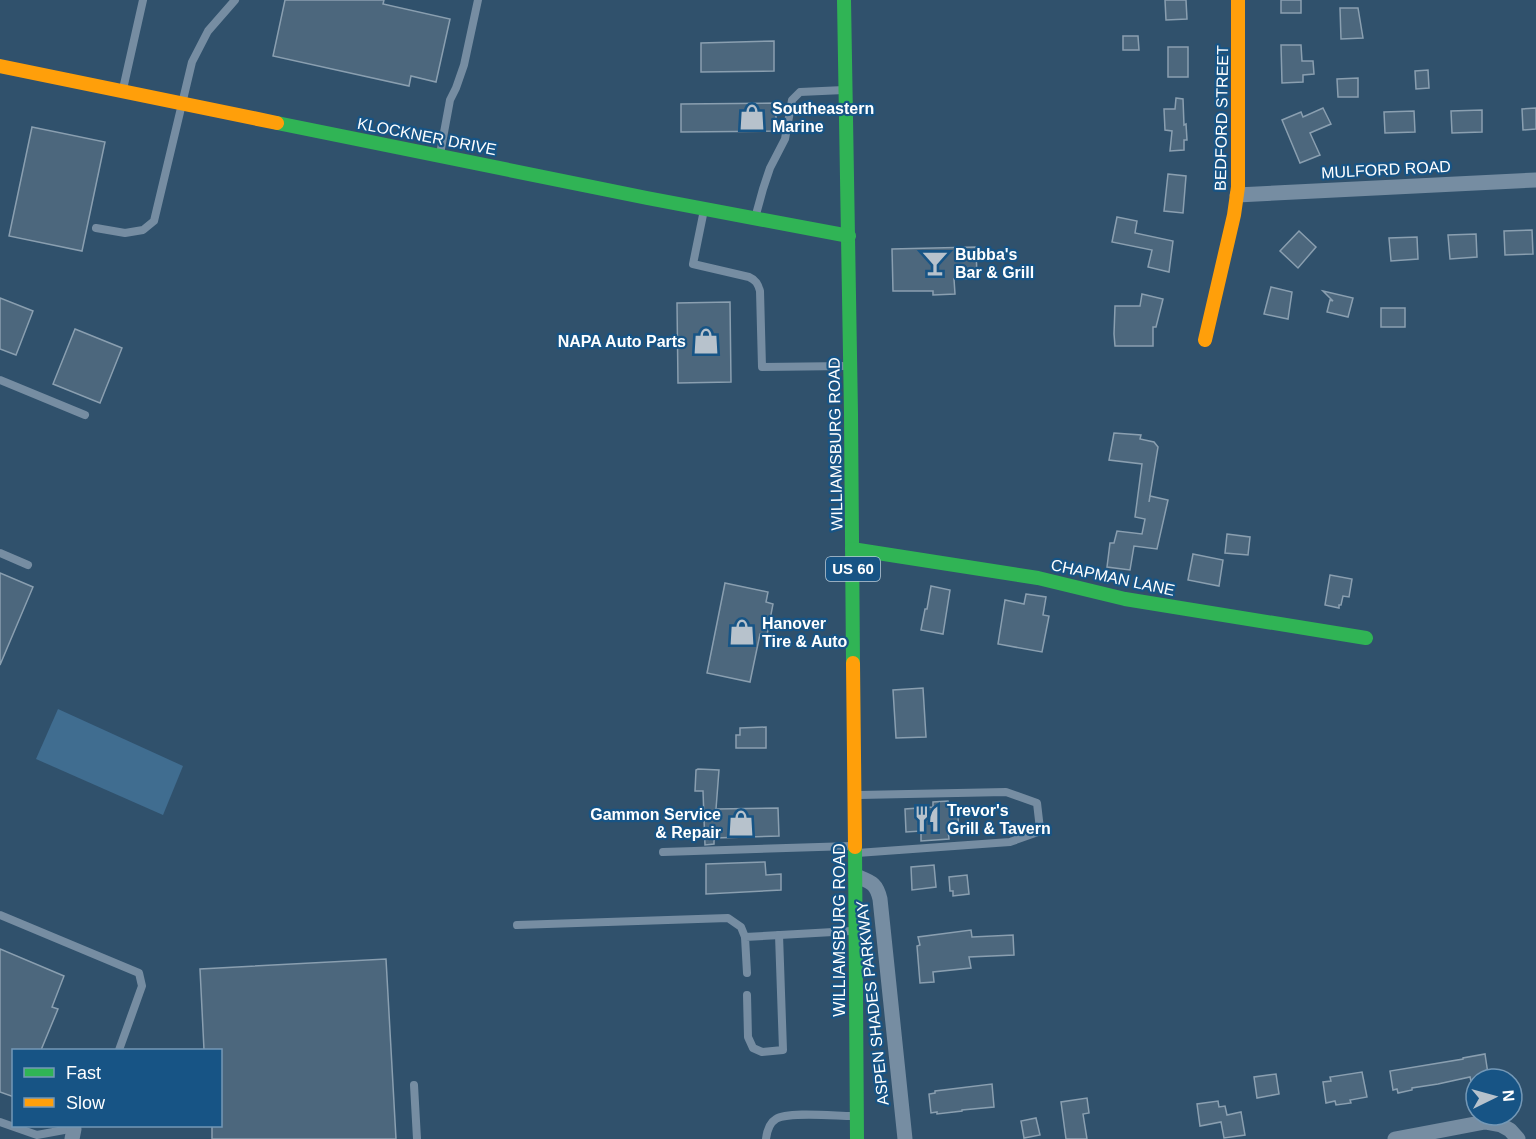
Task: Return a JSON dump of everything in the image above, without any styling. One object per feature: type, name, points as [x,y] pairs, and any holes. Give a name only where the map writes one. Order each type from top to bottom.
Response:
[{"type":"street","name":"WILLIAMSBURG ROAD","points":[[844,0],[851,366],[857,1139]]},
{"type":"street","name":"BEDFORD STREET","points":[[1205,340],[1237,195],[1238,0]]},
{"type":"street","name":"KLOCKNER DRIVE","points":[[0,66],[849,236]]},
{"type":"street","name":"MULFORD ROAD","points":[[1237,195],[1536,180]]},
{"type":"street","name":"CHAPMAN LANE","points":[[852,549],[1038,578],[1125,599],[1366,638]]},
{"type":"street","name":"ASPEN SHADES PARKWAY","points":[[856,876],[875,885],[880,899],[905,1139]]},
{"type":"street","points":[[1395,1139],[1485,1122],[1501,1125],[1514,1134]]},
{"type":"lane","points":[[123,91],[143,0]]},
{"type":"lane","points":[[96,228],[125,233],[143,230],[154,221],[192,62],[208,31],[235,0]]},
{"type":"lane","points":[[440,155],[450,100],[464,65],[478,0]]},
{"type":"lane","points":[[755,218],[768,174],[788,131],[792,100],[800,92],[846,90]]},
{"type":"lane","points":[[704,208],[693,264],[748,277],[759,285],[762,367],[851,366]]},
{"type":"lane","points":[[0,380],[85,416]]},
{"type":"lane","points":[[0,553],[28,565]]},
{"type":"lane","points":[[663,852],[855,849],[1010,842],[1038,832],[1040,829],[1037,803],[1006,792],[855,795]]},
{"type":"lane","points":[[0,915],[139,973],[141,986],[119,1049]]},
{"type":"lane","points":[[517,925],[728,918],[741,927],[745,937],[747,973]]},
{"type":"lane","points":[[745,937],[856,931]]},
{"type":"lane","points":[[747,995],[748,1037],[753,1048],[762,1052],[783,1050],[779,935]]},
{"type":"lane","points":[[414,1085],[417,1139]]},
{"type":"lane","points":[[766,1139],[769,1126],[781,1116],[857,1116]]},
{"type":"lane","points":[[14,1127],[37,1135],[75,1131]]},
{"type":"water","points":[[58,709],[183,766],[163,815],[36,759]]},
{"type":"building","points":[[285,0],[384,0],[383,4],[450,19],[436,82],[411,76],[409,86],[273,56]]},
{"type":"building","points":[[1165,0],[1186,0],[1187,19],[1166,20]]},
{"type":"building","points":[[1281,0],[1301,0],[1301,13],[1281,13]]},
{"type":"building","points":[[1340,8],[1358,8],[1363,38],[1341,39]]},
{"type":"building","points":[[1123,36],[1138,36],[1139,50],[1123,50]]},
{"type":"building","points":[[774,41],[774,71],[701,72],[701,43]]},
{"type":"building","points":[[1281,45],[1301,45],[1302,61],[1313,61],[1314,74],[1303,75],[1303,82],[1282,83]]},
{"type":"building","points":[[1168,47],[1188,47],[1188,77],[1168,77]]},
{"type":"building","points":[[1428,70],[1429,88],[1416,89],[1415,71]]},
{"type":"building","points":[[1358,78],[1358,97],[1338,97],[1337,79]]},
{"type":"building","points":[[1176,98],[1183,99],[1187,140],[1184,140],[1184,150],[1170,151],[1172,131],[1165,130],[1164,109],[1175,109]]},
{"type":"building","points":[[776,103],[776,131],[681,132],[681,104]]},
{"type":"building","points":[[1323,108],[1331,124],[1310,133],[1320,155],[1300,163],[1282,120],[1301,112],[1303,117]]},
{"type":"building","points":[[1536,108],[1536,129],[1523,130],[1522,109]]},
{"type":"building","points":[[1482,110],[1482,132],[1452,133],[1451,111]]},
{"type":"building","points":[[1414,111],[1415,132],[1385,133],[1384,112]]},
{"type":"building","points":[[32,127],[105,142],[82,251],[9,236]]},
{"type":"building","points":[[1168,174],[1186,176],[1183,213],[1164,211]]},
{"type":"building","points":[[1117,217],[1137,221],[1135,233],[1173,241],[1169,272],[1148,267],[1152,250],[1112,242]]},
{"type":"building","points":[[1532,230],[1533,254],[1505,255],[1504,231]]},
{"type":"building","points":[[1299,231],[1316,247],[1298,268],[1280,251]]},
{"type":"building","points":[[1476,234],[1477,257],[1450,259],[1448,235]]},
{"type":"building","points":[[1417,237],[1418,259],[1391,261],[1389,238]]},
{"type":"building","name":"Bubba's Bar & Grill","points":[[976,247],[977,278],[954,279],[955,294],[933,295],[933,291],[893,291],[892,249]]},
{"type":"building","points":[[1271,287],[1292,292],[1288,319],[1264,314]]},
{"type":"building","points":[[1323,291],[1353,298],[1348,317],[1327,312],[1330,300],[1333,301]]},
{"type":"building","points":[[1142,294],[1163,299],[1156,327],[1153,327],[1153,346],[1115,346],[1115,306],[1140,306]]},
{"type":"building","points":[[0,298],[33,311],[16,355],[0,349]]},
{"type":"building","points":[[730,302],[731,382],[678,383],[677,303]]},
{"type":"building","points":[[1381,308],[1405,308],[1405,327],[1381,327]]},
{"type":"building","points":[[75,329],[122,348],[100,403],[53,384]]},
{"type":"building","points":[[1114,433],[1141,435],[1140,439],[1154,442],[1158,447],[1149,502],[1150,496],[1168,500],[1157,549],[1134,546],[1130,570],[1107,567],[1110,543],[1114,543],[1117,531],[1142,534],[1145,519],[1135,517],[1142,464],[1109,460]]},
{"type":"building","points":[[1227,534],[1250,537],[1248,555],[1225,553]]},
{"type":"building","points":[[1193,554],[1223,560],[1219,586],[1188,580]]},
{"type":"building","points":[[0,573],[33,587],[0,665]]},
{"type":"building","points":[[1330,575],[1352,579],[1349,597],[1343,596],[1339,608],[1325,605]]},
{"type":"building","name":"Hanover Tire & Auto","points":[[725,583],[768,592],[766,602],[773,604],[767,635],[760,634],[750,682],[707,673]]},
{"type":"building","points":[[931,586],[950,590],[943,634],[921,630]]},
{"type":"building","points":[[1026,594],[1046,597],[1043,615],[1049,616],[1042,652],[998,644],[1005,600],[1024,604]]},
{"type":"building","points":[[923,688],[926,737],[896,738],[893,690]]},
{"type":"building","points":[[766,727],[766,748],[736,748],[736,735],[740,735],[740,728]]},
{"type":"building","name":"Gammon Service & Repair","points":[[696,770],[719,770],[716,809],[778,808],[779,836],[714,838],[714,844],[705,845],[703,791],[695,791]]},
{"type":"building","points":[[948,801],[949,805],[957,805],[959,829],[948,830],[949,839],[921,841],[921,831],[906,832],[905,809],[933,807],[933,802]]},
{"type":"building","points":[[765,862],[766,875],[781,874],[781,890],[706,894],[706,864]]},
{"type":"building","points":[[934,865],[936,887],[912,890],[911,867]]},
{"type":"building","points":[[967,875],[969,894],[953,896],[953,891],[950,891],[949,877]]},
{"type":"building","points":[[971,930],[972,937],[1013,935],[1014,955],[969,957],[971,968],[933,972],[934,982],[920,983],[918,937]]},
{"type":"building","points":[[0,949],[64,976],[52,1007],[58,1009],[41,1049],[12,1049],[12,1096],[0,1092]]},
{"type":"building","points":[[386,959],[396,1139],[212,1139],[212,1127],[222,1127],[222,1049],[204,1049],[200,969]]},
{"type":"building","points":[[1485,1054],[1487,1067],[1464,1067],[1464,1078],[1412,1088],[1412,1090],[1398,1093],[1397,1089],[1393,1090],[1390,1071]]},
{"type":"building","points":[[1362,1072],[1367,1097],[1350,1100],[1351,1103],[1336,1105],[1335,1101],[1326,1103],[1323,1082],[1331,1081],[1330,1077]]},
{"type":"building","points":[[1276,1074],[1279,1094],[1257,1098],[1254,1077]]},
{"type":"building","points":[[992,1084],[994,1107],[931,1113],[929,1094],[935,1091]]},
{"type":"building","points":[[1087,1098],[1089,1113],[1083,1114],[1087,1139],[1066,1139],[1061,1102]]},
{"type":"building","points":[[1218,1101],[1219,1107],[1225,1106],[1227,1115],[1241,1112],[1245,1135],[1224,1138],[1221,1122],[1200,1126],[1197,1104]]},
{"type":"building","points":[[1036,1118],[1040,1135],[1024,1138],[1021,1121]]},
{"type":"traffic: fast","points":[[844,0],[853,663]]},
{"type":"traffic: fast","points":[[277,123],[647,198],[849,236]]},
{"type":"traffic: fast","points":[[852,549],[1038,578],[1125,599],[1366,638]]},
{"type":"traffic: fast","points":[[855,847],[857,1139]]},
{"type":"traffic: slow","points":[[1205,340],[1234,215],[1238,187],[1238,0]]},
{"type":"traffic: slow","points":[[0,66],[277,123]]},
{"type":"traffic: slow","points":[[853,663],[855,847]]},
{"type":"place","name":"Southeastern Marine","points":[[752,117]]},
{"type":"place","name":"Bubba's Bar & Grill","points":[[935,263]]},
{"type":"place","name":"NAPA Auto Parts","points":[[706,341]]},
{"type":"place","name":"Hanover Tire & Auto","points":[[742,632]]},
{"type":"place","name":"Trevor's Grill & Tavern","points":[[927,819]]},
{"type":"place","name":"Gammon Service & Repair","points":[[741,823]]}]
